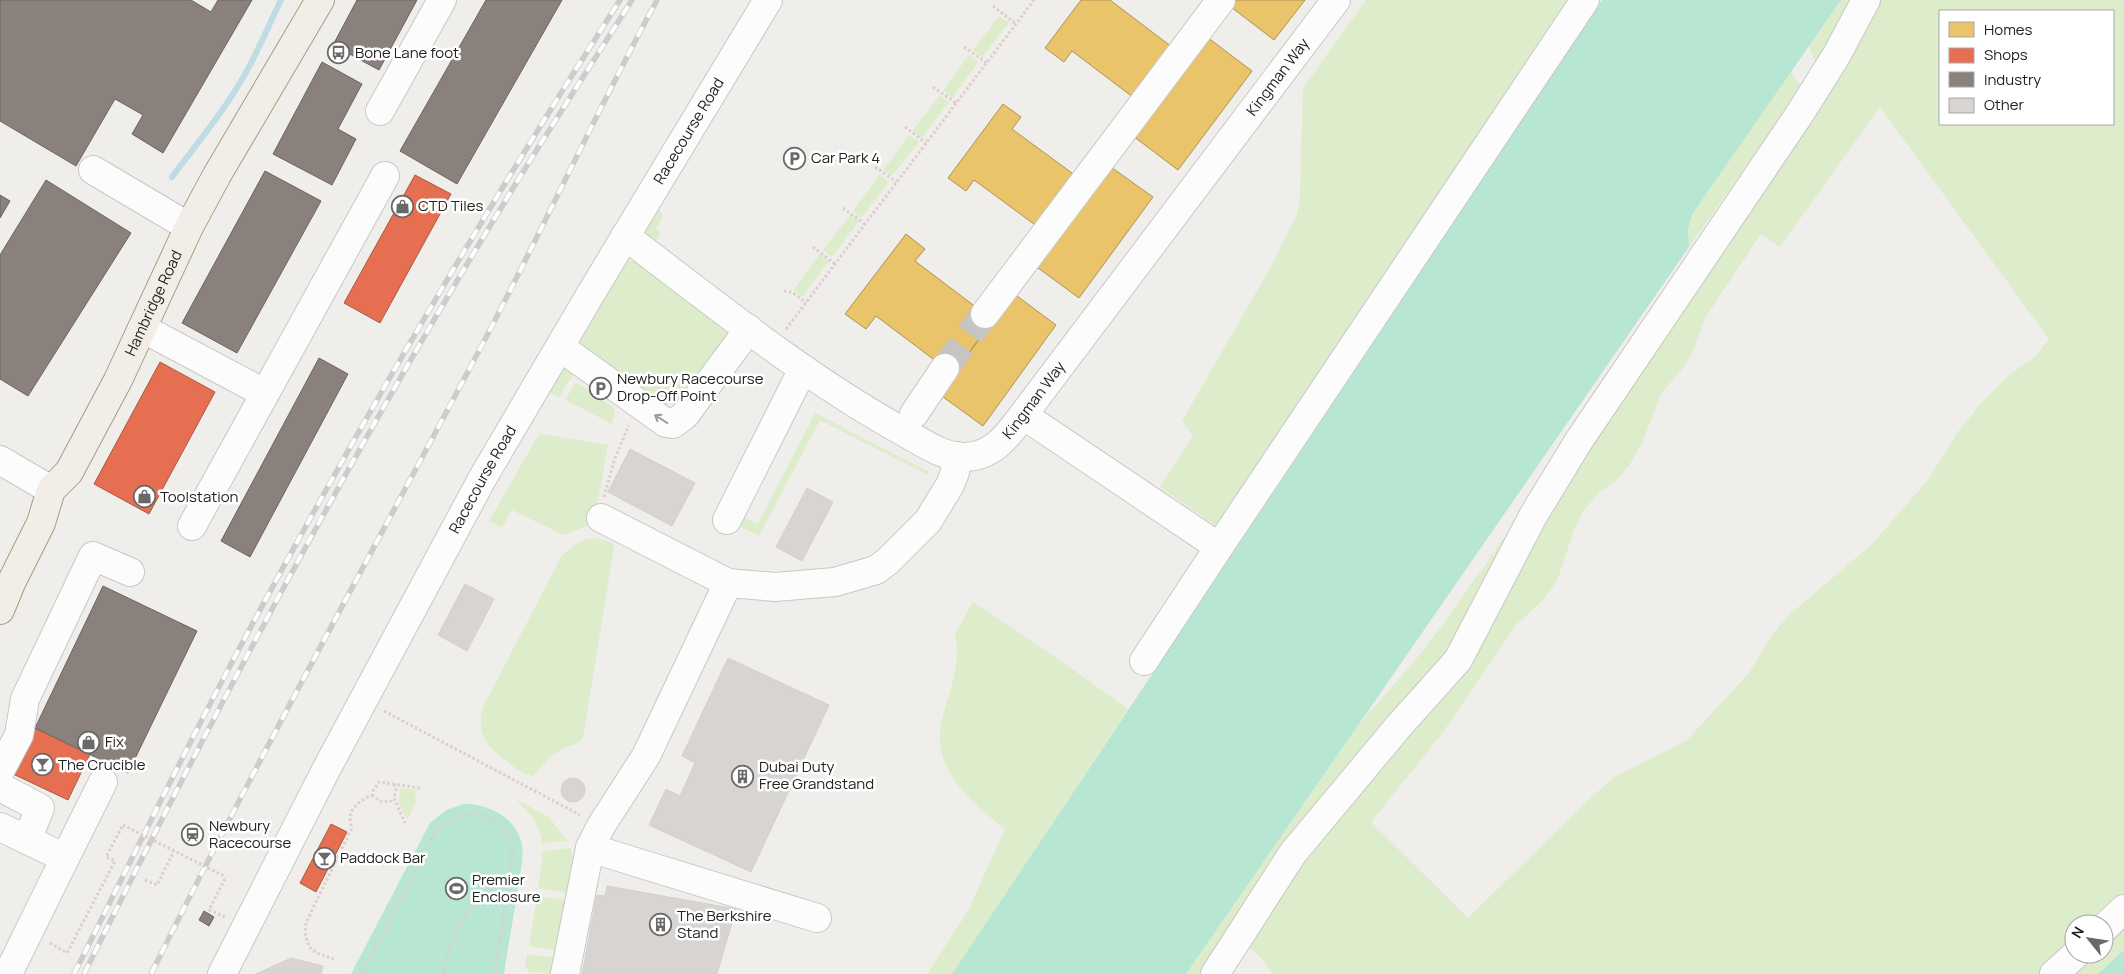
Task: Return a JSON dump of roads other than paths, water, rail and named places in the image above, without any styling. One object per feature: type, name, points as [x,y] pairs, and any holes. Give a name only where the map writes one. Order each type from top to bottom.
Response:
[{"type":"main road","name":"Hambridge Road","points":[[0,610],[11,582],[41,523],[51,490],[69,472],[118,380],[189,226],[320,0]]},
{"type":"street","points":[[380,111],[442,0]]},
{"type":"street","name":"Racecourse Road","points":[[222,974],[328,766],[452,534],[560,346],[768,0]]},
{"type":"street","points":[[985,314],[1222,0]]},
{"type":"street","name":"Kingman Way","points":[[626,236],[833,391],[910,425],[937,451],[957,456],[978,455],[1001,443],[1336,0]]},
{"type":"street","points":[[1144,661],[1586,0]]},
{"type":"street","points":[[1215,974],[1293,853],[1398,727],[1458,660],[1533,516],[1578,442],[1800,115],[1836,56],[1866,0]]},
{"type":"street","points":[[93,170],[189,226]]},
{"type":"street","points":[[192,526],[386,176]]},
{"type":"street","points":[[142,328],[264,394]]},
{"type":"street","points":[[560,346],[666,423],[673,424],[686,415],[749,329]]},
{"type":"street","points":[[910,425],[945,368]]},
{"type":"street","points":[[727,520],[804,369]]},
{"type":"street","points":[[1023,415],[1219,547]]},
{"type":"street","points":[[601,518],[728,584],[775,587],[836,582],[876,570],[888,561],[928,521],[950,485],[955,472],[957,456]]},
{"type":"street","points":[[0,460],[51,490]]},
{"type":"street","points":[[0,771],[19,734],[25,699],[93,556],[130,572]]},
{"type":"street","points":[[565,974],[595,837],[646,756],[728,584]]},
{"type":"street","points":[[8,974],[103,782]]},
{"type":"street","points":[[0,787],[40,808],[27,840]]},
{"type":"street","points":[[0,827],[65,858]]},
{"type":"street","points":[[595,837],[817,918]]},
{"type":"street","points":[[2114,918],[2124,909]]},
{"type":"street","points":[[2054,974],[2065,964]]},
{"type":"waterway","points":[[172,177],[231,98],[255,55],[281,0]]},
{"type":"tunnel","points":[[945,368],[985,314]]},
{"type":"railway","points":[[74,974],[211,702],[323,495],[468,245],[620,0]]},
{"type":"railway","points":[[84,974],[237,674],[400,378],[529,162],[632,0]]},
{"type":"railway","points":[[151,974],[269,744],[496,319],[657,0]]},
{"type":"place","name":"Bone Lane foot","points":[[339,53]]},
{"type":"place","name":"Car Park 4","points":[[795,158]]},
{"type":"place","name":"CTD Tiles","points":[[402,206]]},
{"type":"place","name":"Newbury Racecourse Drop-Off Point","points":[[601,388]]},
{"type":"place","name":"Toolstation","points":[[144,497]]},
{"type":"place","name":"Fix","points":[[89,742]]},
{"type":"place","name":"The Crucible","points":[[42,765]]},
{"type":"place","name":"Dubai Duty Free Grandstand","points":[[743,776]]},
{"type":"place","name":"Newbury Racecourse","points":[[193,835]]},
{"type":"place","name":"Paddock Bar","points":[[324,858]]},
{"type":"place","name":"Premier Enclosure","points":[[456,889]]},
{"type":"place","name":"The Berkshire Stand","points":[[661,925]]}]
